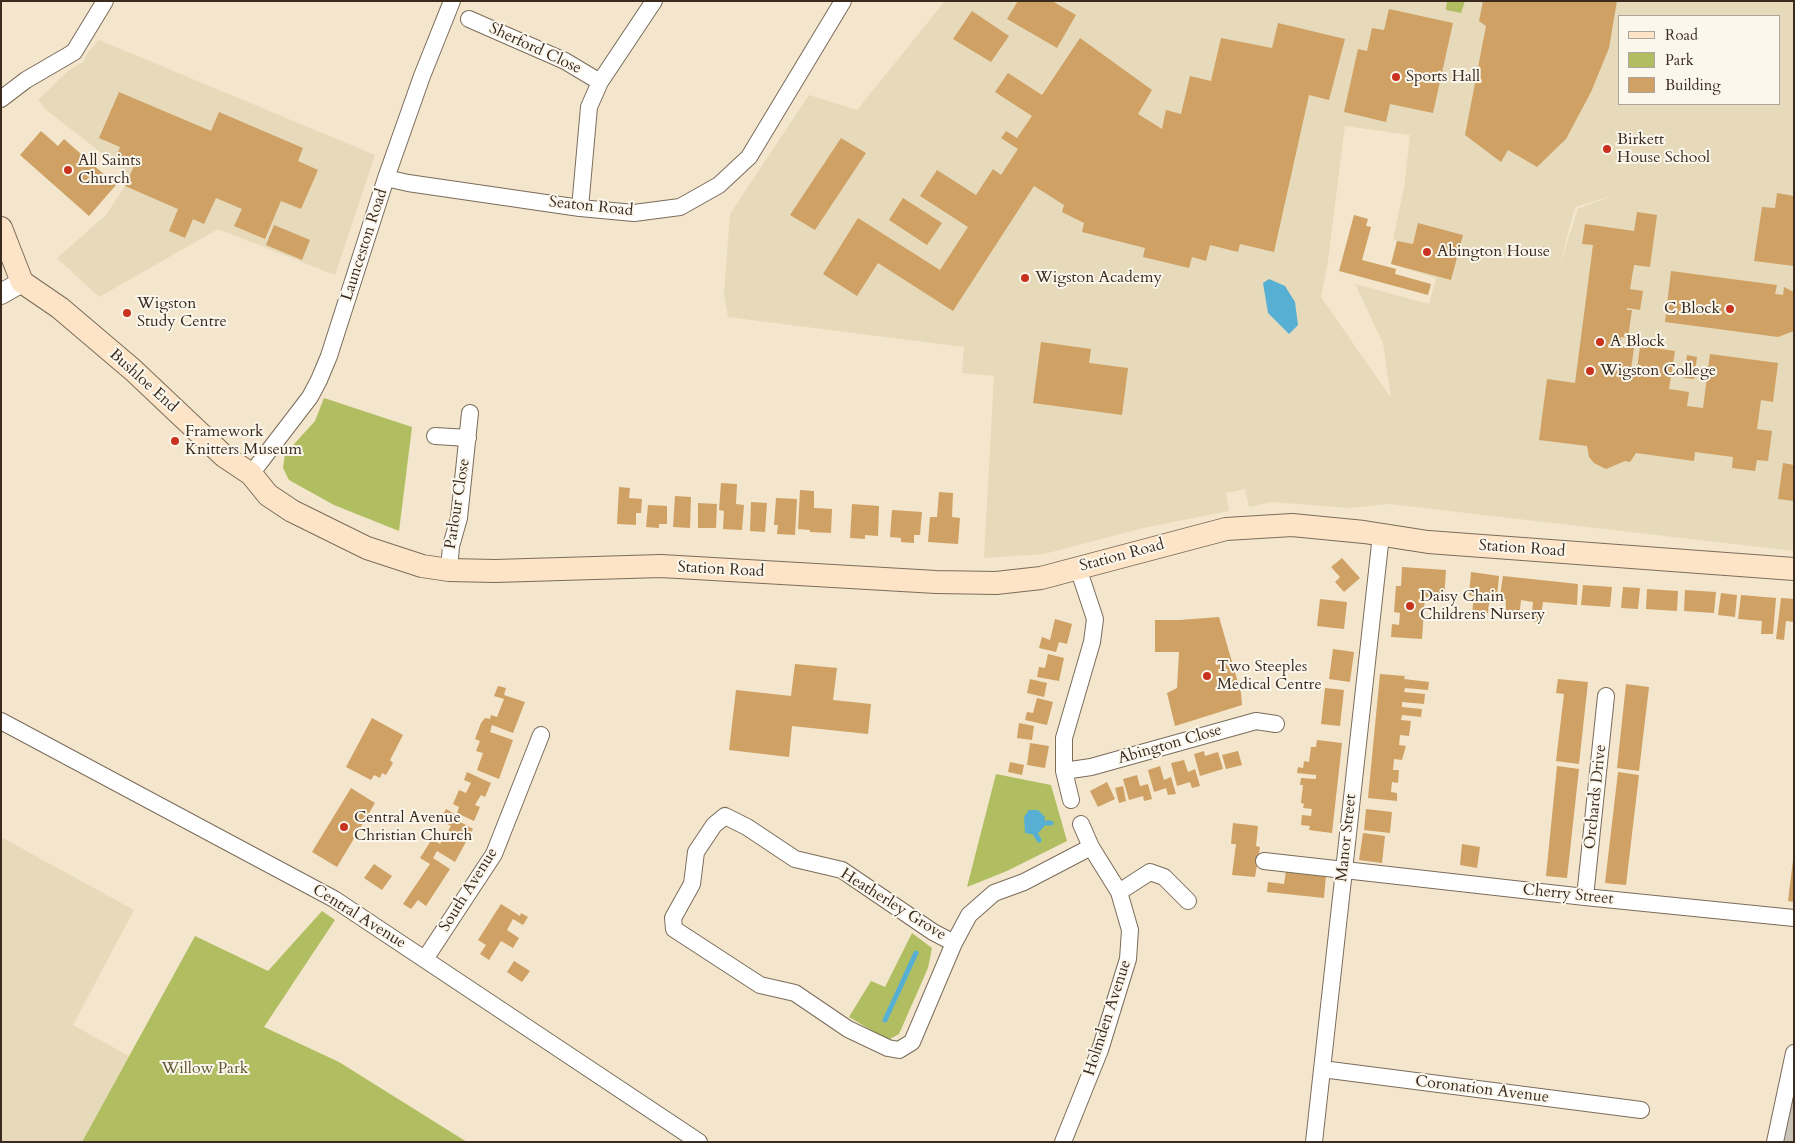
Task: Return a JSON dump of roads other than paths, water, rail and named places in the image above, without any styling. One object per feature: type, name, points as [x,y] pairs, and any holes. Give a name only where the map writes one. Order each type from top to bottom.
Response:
[{"type":"main road","points":[[3,231],[22,282]]},
{"type":"main road","name":"Bushloe End","points":[[22,282],[60,308],[132,370],[224,456],[251,474],[268,495],[292,511],[367,548],[422,566],[449,570]]},
{"type":"main road","name":"Station Road","points":[[449,570],[496,571],[661,566],[981,584],[1041,578],[1226,529],[1292,525],[1381,534],[1428,542],[1794,569]]},
{"type":"street","points":[[1,99],[26,80],[74,52],[105,1]]},
{"type":"street","name":"Launceston Road","points":[[251,474],[310,397],[319,380],[329,356],[386,178],[422,76],[452,1]]},
{"type":"street","points":[[580,208],[589,107],[600,82],[654,1]]},
{"type":"street","name":"Seaton Road","points":[[386,178],[408,183],[580,208],[634,213],[680,207],[718,184],[749,157],[842,1]]},
{"type":"street","name":"Sherford Close","points":[[469,19],[565,61],[600,82]]},
{"type":"street","points":[[1,294],[22,282]]},
{"type":"street","name":"Parlour Close","points":[[449,570],[451,546],[459,518],[470,413]]},
{"type":"street","name":"Parlour Close","points":[[435,436],[468,438]]},
{"type":"street","name":"Manor Street","points":[[1314,1142],[1381,534]]},
{"type":"street","points":[[1071,800],[1064,771],[1064,738],[1092,642],[1095,619],[1078,568]]},
{"type":"street","name":"Orchards Drive","points":[[1585,898],[1606,696]]},
{"type":"street","name":"Central Avenue","points":[[1,721],[334,899],[699,1142]]},
{"type":"street","name":"Abington Close","points":[[1064,771],[1092,767],[1256,721],[1276,724]]},
{"type":"street","name":"South Avenue","points":[[425,959],[494,854],[541,735]]},
{"type":"street","name":"Heatherley Grove","points":[[954,943],[933,932],[842,870],[795,859],[747,827],[725,816],[714,826],[696,852],[692,884],[673,918],[674,929],[760,985],[796,994],[848,1029],[888,1048],[899,1050],[912,1042],[954,943],[969,915],[994,893],[1024,882],[1091,847]]},
{"type":"street","name":"Holmden Avenue","points":[[1063,1142],[1100,1050],[1128,959],[1130,930],[1119,892],[1091,847],[1081,824]]},
{"type":"street","name":"Cherry Street","points":[[1264,861],[1585,898],[1794,918]]},
{"type":"street","points":[[1119,892],[1150,872],[1164,877],[1188,901]]},
{"type":"street","points":[[1775,1142],[1794,1053]]},
{"type":"street","name":"Coronation Avenue","points":[[1322,1070],[1641,1110]]},
{"type":"water","points":[[1269,279],[1285,286],[1295,302],[1298,325],[1289,334],[1268,313],[1263,283]]},
{"type":"water","points":[[1029,810],[1038,810],[1045,817],[1044,827],[1036,835],[1025,833],[1024,817]]},
{"type":"waterway","points":[[1045,823],[1051,823]]},
{"type":"waterway","points":[[1036,835],[1039,840]]},
{"type":"waterway","points":[[885,1020],[916,953]]},
{"type":"place","name":"Sports Hall","points":[[1396,77]]},
{"type":"place","name":"Birkett House School","points":[[1607,149]]},
{"type":"place","name":"All Saints Church","points":[[68,170]]},
{"type":"place","name":"Abington House","points":[[1427,252]]},
{"type":"place","name":"Wigston Academy","points":[[1025,278]]},
{"type":"place","name":"C Block","points":[[1730,309]]},
{"type":"place","name":"Wigston Study Centre","points":[[127,313]]},
{"type":"place","name":"A Block","points":[[1600,342]]},
{"type":"place","name":"Wigston College","points":[[1590,371]]},
{"type":"place","name":"Framework Knitters Museum","points":[[175,441]]},
{"type":"place","name":"Daisy Chain Childrens Nursery","points":[[1410,606]]},
{"type":"place","name":"Two Steeples Medical Centre","points":[[1207,676]]},
{"type":"place","name":"Central Avenue Christian Church","points":[[344,827]]},
{"type":"park label","name":"Willow Park","points":[[205,1069]]}]
